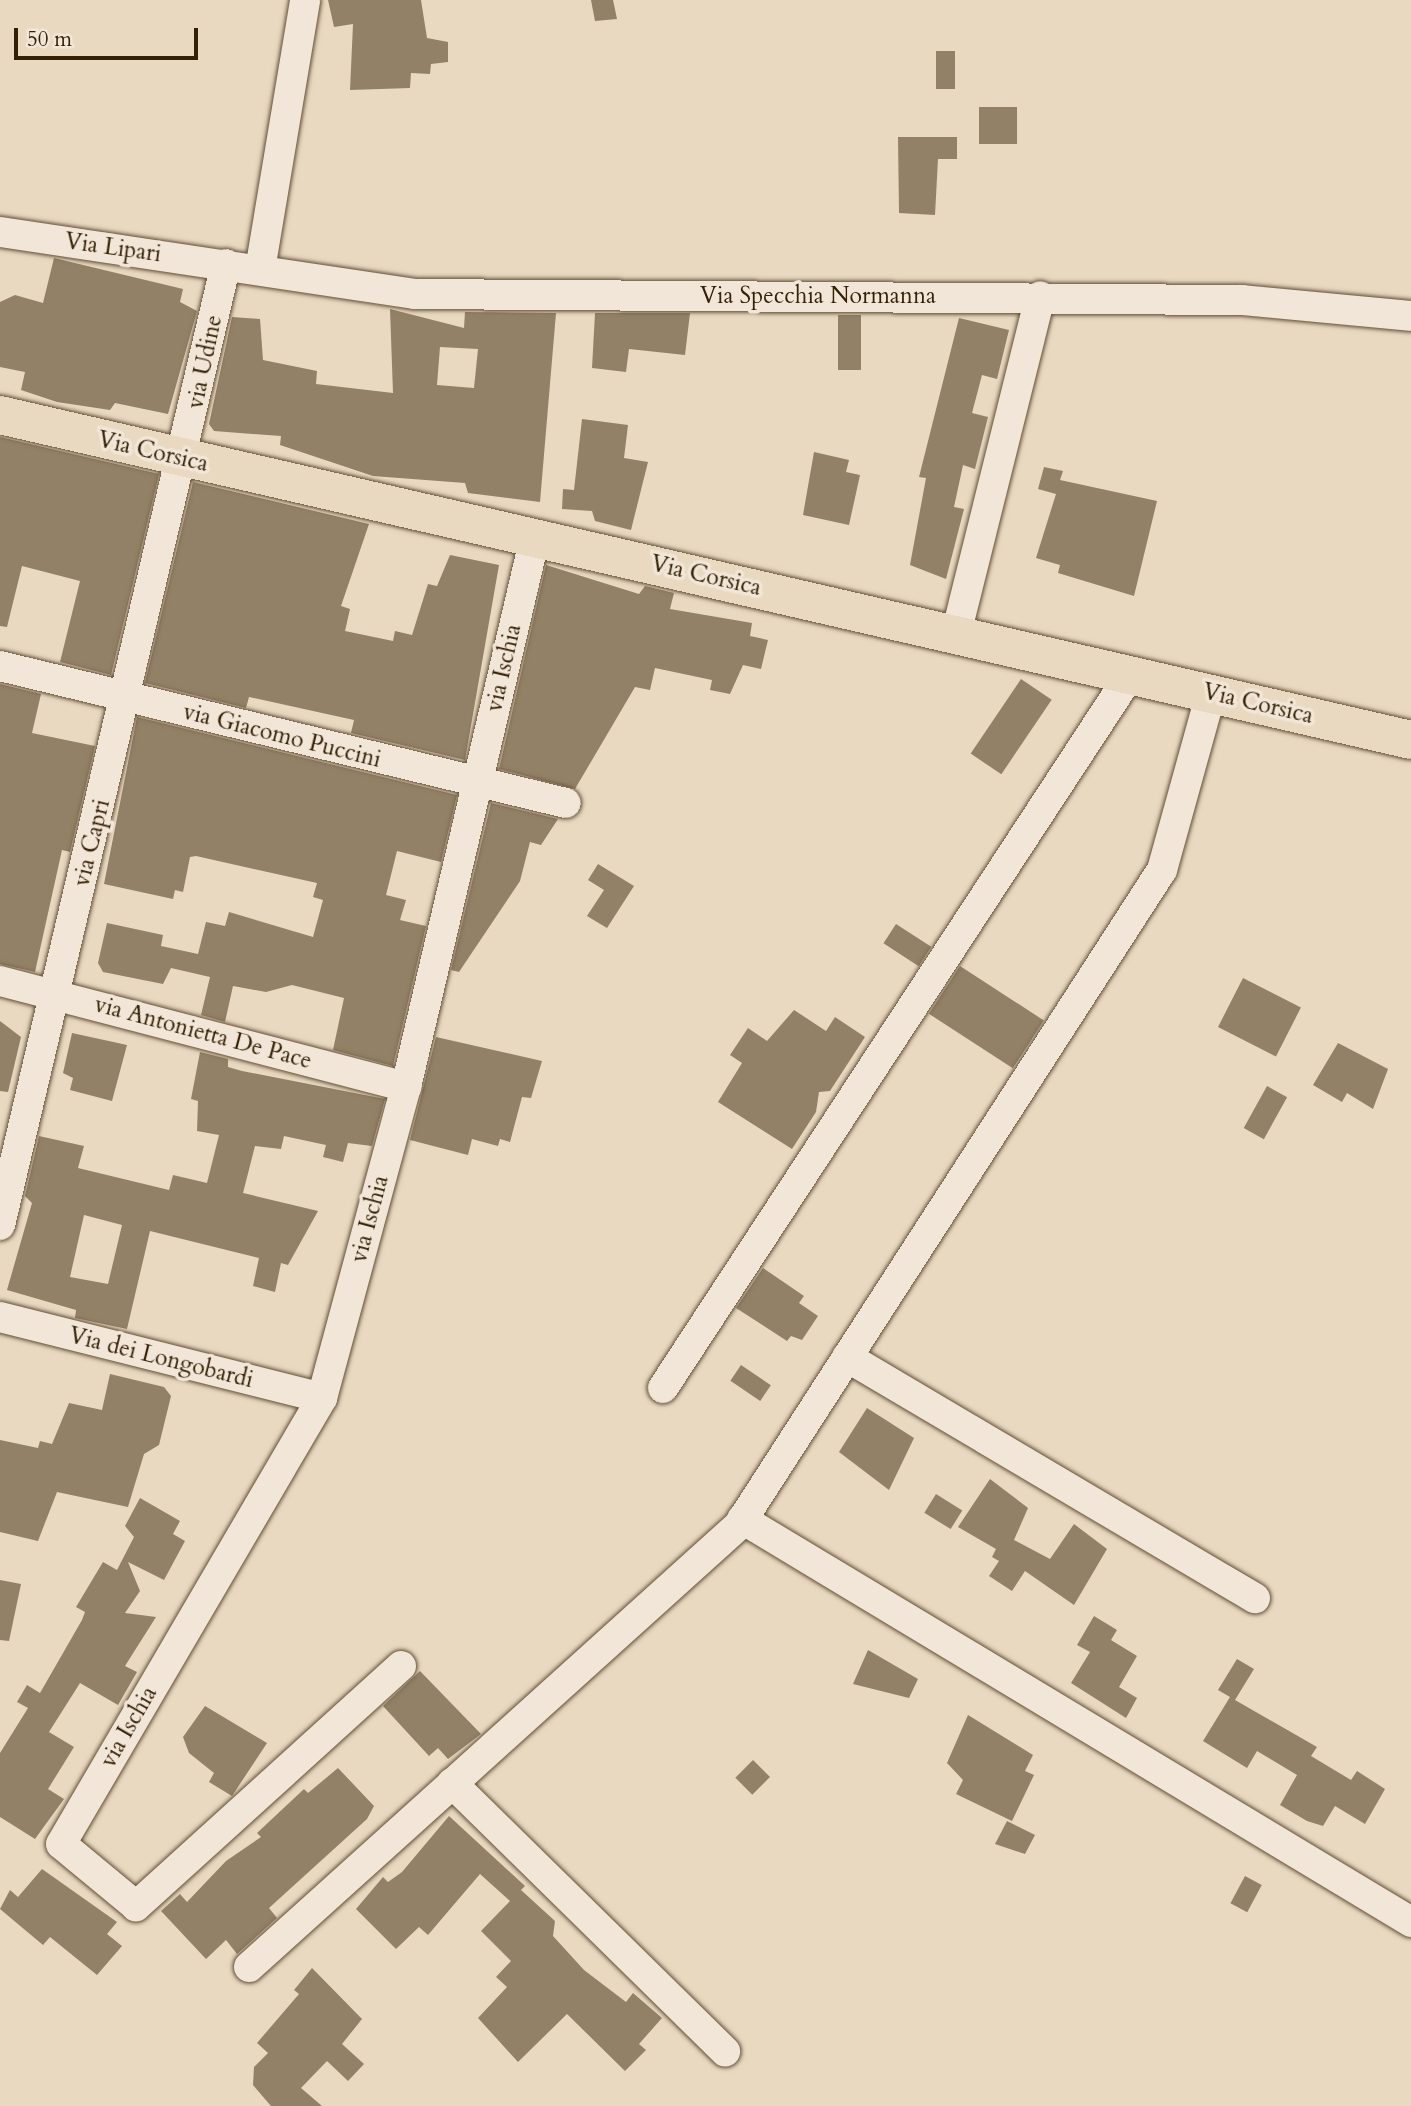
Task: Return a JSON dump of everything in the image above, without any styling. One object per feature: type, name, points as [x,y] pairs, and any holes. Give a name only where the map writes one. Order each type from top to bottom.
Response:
[{"type":"main road","name":"Via Corsica","points":[[0,415],[184,460],[535,537],[1411,740]]},
{"type":"street","points":[[260,270],[304,0]]},
{"type":"street","name":"Via Lipari","points":[[0,232],[226,264]]},
{"type":"street","name":"Via Specchia Normanna","points":[[226,264],[414,294],[1040,296],[1242,300],[1411,316]]},
{"type":"street","name":"via Udine","points":[[184,460],[226,264]]},
{"type":"street","points":[[956,634],[1040,296]]},
{"type":"street","name":"via Capri","points":[[0,1225],[184,460]]},
{"type":"street","name":"via Ischia","points":[[401,1666],[136,1906],[61,1844],[322,1398],[406,1087],[535,537]]},
{"type":"street","name":"via Giacomo Puccini","points":[[0,666],[476,786],[566,803]]},
{"type":"street","points":[[663,1388],[1130,675]]},
{"type":"street","points":[[248,1967],[742,1519],[1162,870],[1211,693]]},
{"type":"street","name":"via Antonietta De Pace","points":[[0,981],[406,1087]]},
{"type":"street","name":"Via dei Longobardi","points":[[0,1317],[322,1398]]},
{"type":"street","points":[[847,1357],[1255,1598]]},
{"type":"street","points":[[742,1519],[1411,1922]]},
{"type":"street","points":[[452,1783],[725,2051]]},
{"type":"building","points":[[328,0],[421,0],[427,38],[448,42],[448,62],[431,64],[430,74],[411,73],[410,88],[350,90],[353,24],[334,27]]},
{"type":"building","points":[[591,0],[613,0],[617,19],[595,21]]},
{"type":"building","points":[[936,51],[955,51],[955,89],[936,89]]},
{"type":"building","points":[[979,107],[1017,107],[1017,144],[979,144]]},
{"type":"building","points":[[898,137],[957,137],[957,159],[938,159],[935,215],[899,213]]},
{"type":"building","points":[[54,258],[183,289],[180,302],[197,311],[168,414],[115,403],[110,410],[57,402],[21,390],[25,372],[0,367],[0,302],[15,295],[43,303]]},
{"type":"building","points":[[390,309],[464,328],[465,312],[556,313],[540,502],[468,493],[465,483],[373,476],[280,445],[281,436],[214,431],[209,424],[232,317],[260,319],[263,360],[317,371],[316,384],[393,393]],"holes":[[[440,347],[478,349],[474,388],[437,385]]]},
{"type":"building","points":[[595,313],[690,313],[685,355],[629,349],[626,372],[592,368]]},
{"type":"building","points":[[838,315],[861,315],[861,370],[838,370]]},
{"type":"building","points":[[959,318],[1009,330],[997,379],[982,375],[972,413],[988,417],[975,469],[963,465],[954,507],[964,509],[946,579],[910,565],[926,478],[919,477]]},
{"type":"building","points":[[582,419],[628,425],[624,458],[648,462],[631,530],[595,521],[592,511],[562,509],[563,489],[574,490]]},
{"type":"building","points":[[0,437],[159,474],[111,675],[60,662],[80,581],[22,566],[7,627],[0,626]]},
{"type":"building","points":[[814,452],[849,460],[846,472],[860,475],[849,525],[803,515]]},
{"type":"building","points":[[1044,467],[1063,471],[1060,480],[1157,501],[1134,596],[1058,573],[1060,565],[1036,558],[1056,494],[1038,489]]},
{"type":"building","points":[[193,482],[369,524],[341,606],[350,609],[345,631],[393,641],[395,631],[412,635],[428,584],[437,586],[450,555],[499,565],[465,760],[351,733],[354,720],[249,697],[246,708],[145,683]]},
{"type":"building","points":[[546,565],[639,594],[645,586],[674,593],[670,609],[752,623],[750,636],[768,640],[761,669],[743,665],[730,694],[710,690],[712,680],[655,668],[650,690],[635,687],[575,789],[499,769]]},
{"type":"building","points":[[1021,679],[1052,700],[1001,774],[971,754]]},
{"type":"building","points":[[0,684],[41,694],[32,733],[95,746],[70,852],[62,850],[35,972],[0,964]]},
{"type":"building","points":[[137,717],[457,795],[441,862],[397,851],[386,895],[406,900],[400,920],[426,926],[393,1066],[333,1050],[344,998],[292,985],[266,992],[233,986],[225,1022],[201,1015],[210,977],[171,968],[163,984],[103,972],[98,963],[107,923],[163,935],[161,946],[198,954],[206,922],[225,926],[229,912],[313,937],[323,900],[313,897],[317,883],[196,856],[190,857],[183,892],[175,890],[173,899],[104,884]]},
{"type":"building","points":[[491,803],[558,819],[541,845],[530,842],[520,881],[459,972],[451,970]]},
{"type":"building","points":[[598,864],[634,886],[607,928],[587,916],[604,890],[588,880]]},
{"type":"building","points":[[896,924],[931,947],[919,966],[883,943]]},
{"type":"building","points":[[960,966],[1044,1020],[1013,1068],[929,1014]]},
{"type":"building","points":[[1243,978],[1301,1008],[1276,1057],[1218,1027]]},
{"type":"building","points":[[794,1010],[826,1031],[835,1017],[865,1037],[830,1091],[819,1092],[816,1112],[792,1149],[718,1102],[742,1063],[730,1055],[748,1028],[767,1041]]},
{"type":"building","points":[[0,1021],[21,1037],[8,1092],[0,1091]]},
{"type":"building","points":[[72,1033],[127,1045],[112,1101],[70,1090],[73,1078],[63,1073]]},
{"type":"building","points":[[436,1037],[542,1061],[531,1098],[522,1097],[510,1142],[500,1139],[498,1146],[472,1139],[468,1155],[410,1140]]},
{"type":"building","points":[[1338,1043],[1388,1069],[1373,1109],[1347,1093],[1342,1102],[1313,1085]]},
{"type":"building","points":[[200,1052],[228,1059],[228,1067],[242,1071],[385,1099],[372,1146],[348,1143],[343,1162],[323,1157],[326,1145],[284,1136],[281,1149],[255,1146],[243,1193],[318,1211],[288,1265],[281,1263],[275,1292],[253,1286],[259,1258],[150,1231],[127,1329],[75,1318],[76,1310],[7,1290],[32,1203],[25,1196],[39,1136],[84,1146],[78,1168],[169,1190],[173,1175],[207,1183],[219,1135],[197,1131],[198,1101],[191,1099]],"holes":[[[84,1215],[122,1225],[108,1284],[70,1277]]]},
{"type":"building","points":[[1267,1086],[1287,1097],[1264,1139],[1244,1128]]},
{"type":"building","points":[[763,1268],[804,1296],[799,1303],[818,1316],[802,1340],[791,1336],[787,1341],[736,1308]]},
{"type":"building","points":[[741,1365],[771,1385],[760,1401],[730,1381]]},
{"type":"building","points":[[110,1374],[164,1387],[171,1396],[159,1445],[144,1454],[128,1507],[57,1492],[38,1541],[0,1532],[0,1440],[38,1448],[40,1441],[52,1444],[69,1403],[102,1410]]},
{"type":"building","points":[[867,1408],[914,1438],[889,1490],[839,1452]]},
{"type":"building","points":[[990,1479],[1028,1508],[1014,1540],[1050,1559],[1074,1524],[1107,1549],[1074,1605],[1025,1571],[1012,1591],[989,1576],[999,1561],[992,1557],[996,1549],[958,1527]]},
{"type":"building","points":[[936,1494],[962,1510],[951,1529],[924,1513]]},
{"type":"building","points":[[140,1498],[180,1521],[173,1534],[185,1541],[164,1580],[128,1562],[140,1591],[125,1613],[156,1617],[125,1666],[137,1672],[118,1705],[80,1683],[49,1732],[74,1747],[48,1789],[64,1799],[35,1839],[0,1817],[0,1753],[28,1708],[17,1702],[27,1685],[40,1693],[82,1620],[85,1612],[76,1607],[103,1562],[117,1570],[134,1537],[125,1526]]},
{"type":"building","points":[[0,1580],[21,1584],[9,1641],[0,1640]]},
{"type":"building","points":[[1094,1616],[1117,1630],[1111,1640],[1137,1656],[1119,1687],[1137,1698],[1126,1718],[1071,1683],[1090,1652],[1077,1645]]},
{"type":"building","points":[[868,1650],[918,1679],[909,1698],[853,1684]]},
{"type":"building","points":[[1237,1659],[1254,1669],[1235,1700],[1317,1747],[1311,1756],[1351,1780],[1357,1771],[1385,1789],[1365,1824],[1335,1806],[1323,1826],[1307,1821],[1280,1805],[1297,1775],[1257,1751],[1247,1768],[1203,1741],[1230,1697],[1218,1690]]},
{"type":"building","points":[[420,1671],[481,1734],[448,1759],[438,1748],[429,1756],[383,1706]]},
{"type":"building","points":[[205,1706],[267,1743],[232,1796],[209,1782],[214,1773],[189,1753],[183,1737]]},
{"type":"building","points":[[968,1715],[1033,1755],[1025,1771],[1034,1775],[1012,1821],[956,1794],[963,1780],[947,1763]]},
{"type":"building","points":[[753,1760],[770,1777],[752,1795],[735,1778]]},
{"type":"building","points":[[338,1768],[374,1806],[367,1819],[269,1908],[277,1918],[237,1954],[226,1940],[206,1959],[161,1911],[180,1894],[187,1902],[226,1861],[261,1837],[257,1833],[304,1789],[308,1793]]},
{"type":"building","points":[[449,1816],[525,1886],[521,1890],[555,1921],[553,1936],[584,1970],[626,2002],[633,1993],[662,2018],[639,2044],[646,2050],[625,2071],[567,2014],[518,2062],[478,2018],[507,1987],[496,1977],[511,1961],[481,1931],[510,1901],[480,1874],[428,1935],[419,1927],[396,1949],[356,1909],[383,1877],[388,1882],[402,1872]]},
{"type":"building","points":[[1007,1821],[1035,1835],[1025,1854],[995,1844]]},
{"type":"building","points":[[42,1869],[117,1922],[107,1934],[122,1946],[97,1975],[50,1937],[43,1945],[0,1909],[10,1890],[18,1897]]},
{"type":"building","points":[[1245,1876],[1262,1885],[1247,1912],[1230,1903]]},
{"type":"building","points":[[312,1968],[362,2019],[342,2044],[364,2064],[348,2081],[327,2061],[301,2088],[322,2106],[271,2106],[253,2085],[254,2067],[268,2053],[257,2043],[299,1994],[294,1990]]}]
